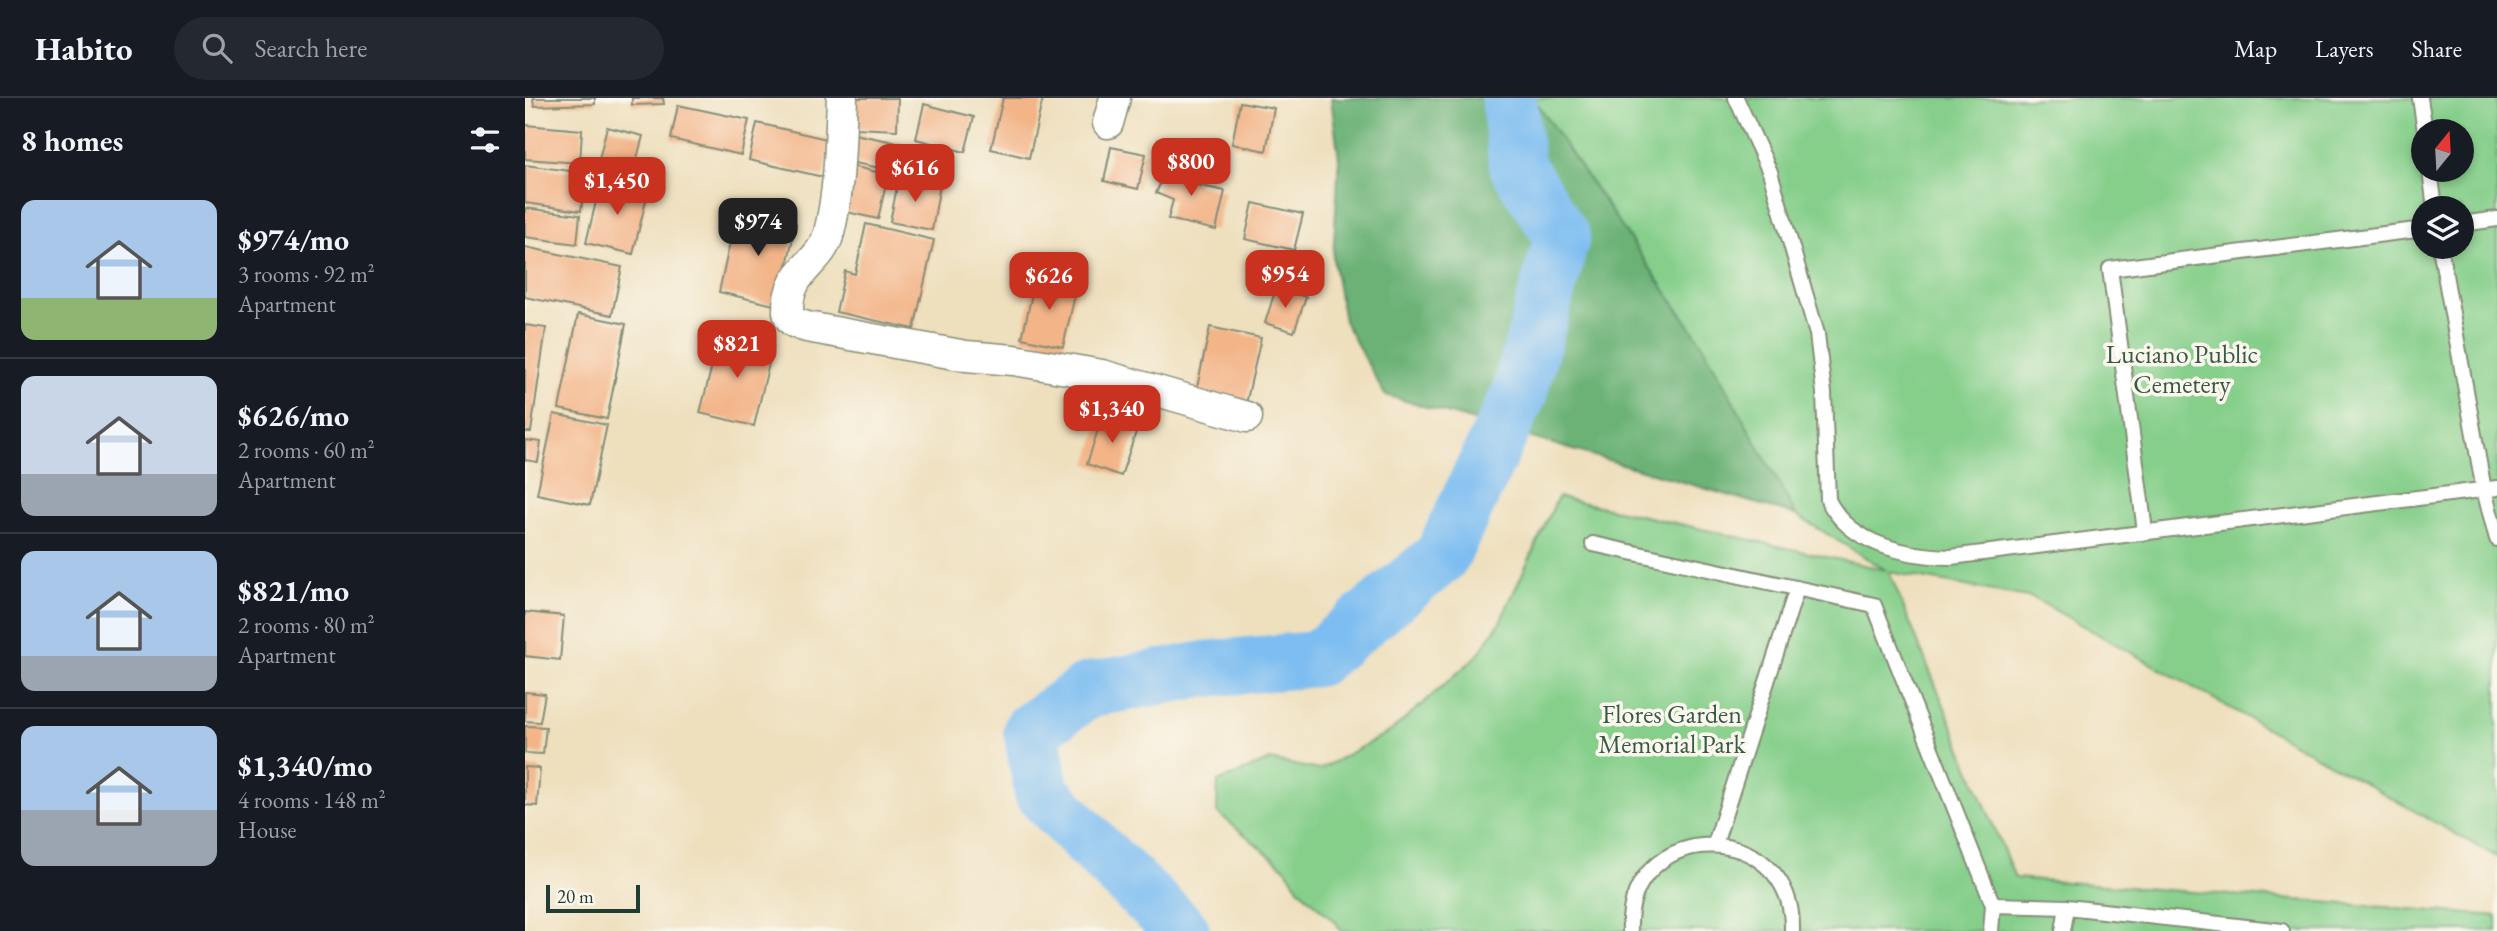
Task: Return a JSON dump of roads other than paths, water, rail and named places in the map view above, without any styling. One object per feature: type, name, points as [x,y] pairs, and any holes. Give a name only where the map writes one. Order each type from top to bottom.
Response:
[{"type":"street","points":[[842,98],[838,166],[828,235],[822,249],[795,278],[788,308],[788,316],[792,322],[966,356],[1014,360],[1102,375],[1247,417]]},
{"type":"lane","points":[[1736,98],[1770,172],[1817,334],[1824,393],[1828,500],[1839,518],[1856,531],[1881,544],[1909,553],[1936,557],[2490,489]]},
{"type":"lane","points":[[2420,98],[2423,119]]},
{"type":"lane","points":[[2474,222],[2497,219]]},
{"type":"lane","points":[[2145,531],[2109,269],[2411,231]]},
{"type":"lane","points":[[2442,259],[2490,489],[2497,539]]},
{"type":"lane","points":[[1593,544],[1874,604],[1993,905],[1991,931]]},
{"type":"lane","points":[[1715,844],[1797,588]]},
{"type":"lane","points":[[1630,931],[1629,916],[1636,892],[1649,872],[1667,856],[1690,846],[1715,844],[1738,848],[1759,859],[1775,875],[1787,894],[1793,917],[1792,931]]},
{"type":"lane","points":[[1993,905],[2067,907],[2282,931]]},
{"type":"lane","points":[[2063,931],[2067,907]]},
{"type":"waterway","points":[[1182,931],[1042,793],[1031,730],[1088,690],[1205,669],[1317,659],[1442,556],[1519,394],[1562,237],[1517,166],[1509,98]]},
{"type":"park label","name":"Luciano Public Cemetery","points":[[2182,369]]},
{"type":"park label","name":"Flores Garden Memorial Park","points":[[1672,729]]}]
